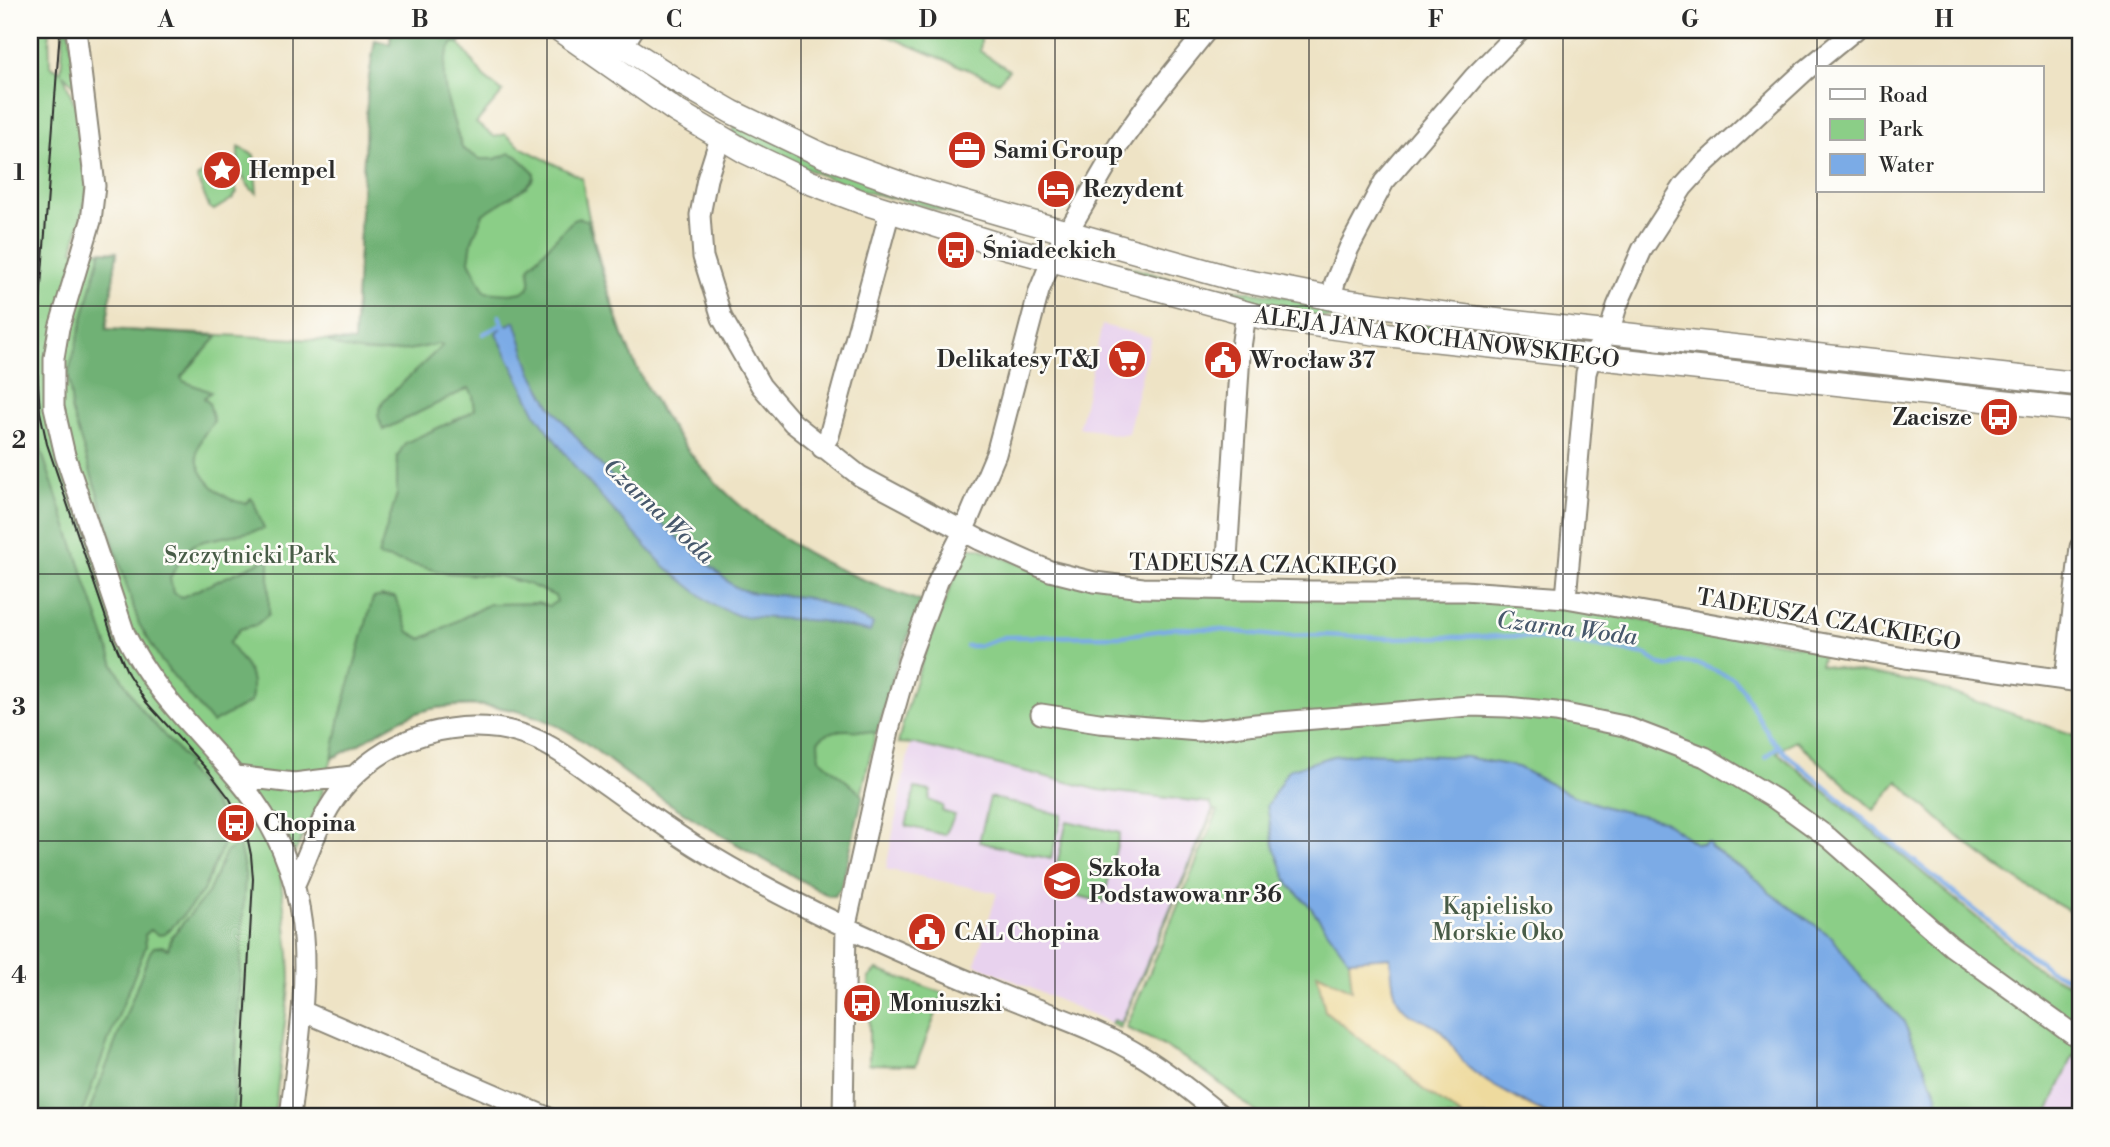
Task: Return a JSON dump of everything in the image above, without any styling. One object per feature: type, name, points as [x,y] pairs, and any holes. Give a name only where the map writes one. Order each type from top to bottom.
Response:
[{"type":"main road","name":"ALEJA JANA KOCHANOWSKIEGO","points":[[559,30],[659,101],[720,138],[808,182],[890,211],[1246,314],[1315,327],[2080,410]]},
{"type":"main road","name":"ALEJA JANA KOCHANOWSKIEGO","points":[[598,30],[628,38],[732,112],[817,153],[859,169],[1067,233],[1234,279],[1331,299],[1609,333],[2080,384]]},
{"type":"main road","points":[[720,138],[732,112]]},
{"type":"street","points":[[76,30],[95,186],[91,221],[59,328],[54,358],[52,386],[57,428],[125,634],[138,660],[168,702],[236,776],[272,827],[287,859],[295,884],[305,951],[302,1012],[290,1117]]},
{"type":"street","points":[[843,1117],[846,925],[890,726],[908,662],[939,579],[963,532],[996,454],[1039,291],[1052,259],[1118,146],[1207,30]]},
{"type":"street","points":[[1331,299],[1349,247],[1384,182],[1465,86],[1520,30]]},
{"type":"street","points":[[1817,66],[1855,30]]},
{"type":"street","points":[[1566,598],[1586,373],[1591,357],[1609,333],[1642,250],[1683,187],[1703,165],[1814,69]]},
{"type":"street","name":"TADEUSZA CZACKIEGO","points":[[720,138],[707,179],[700,215],[703,257],[715,300],[731,337],[761,386],[793,423],[860,476],[963,532],[1050,570],[1101,584],[1143,588],[1464,591],[1566,598],[1905,659],[2073,681]]},
{"type":"street","points":[[822,448],[829,436],[890,211]]},
{"type":"street","points":[[1225,590],[1240,354],[1246,314]]},
{"type":"street","points":[[2073,681],[2080,547]]},
{"type":"street","points":[[1041,714],[1099,723],[1199,731],[1469,706],[1556,712],[1624,726],[1705,757],[1775,799],[1829,838],[1951,946],[2080,1039]]},
{"type":"street","points":[[295,884],[324,816],[352,776],[397,744],[429,732],[477,727],[500,729],[534,738],[562,751],[695,845],[866,937],[990,991],[1096,1031],[1142,1056],[1223,1117]]},
{"type":"street","points":[[236,776],[293,783],[352,776]]},
{"type":"street","points":[[302,1012],[547,1117]]},
{"type":"shaded area","points":[[1102,325],[1151,337],[1128,433],[1118,435],[1079,427]]},
{"type":"shaded area","name":"Szkoła Podstawowa nr 36","points":[[915,744],[1099,790],[1210,803],[1213,809],[1121,1024],[1113,1020],[1112,1023],[975,964],[997,893],[886,869],[910,745]]},
{"type":"shaded area","points":[[2073,1055],[2080,1060],[2080,1117],[2046,1117]]},
{"type":"green space","name":"Szczytnicki Park","points":[[30,30],[49,30],[50,66],[61,71],[64,30],[69,30],[77,88],[63,74],[80,118],[87,194],[73,250],[117,252],[106,329],[354,342],[368,84],[375,40],[390,44],[391,30],[469,30],[459,43],[484,77],[503,92],[476,123],[495,137],[505,134],[522,148],[582,178],[595,243],[625,341],[654,401],[678,437],[732,499],[764,525],[837,568],[878,585],[906,643],[876,733],[841,888],[834,896],[829,896],[698,821],[646,788],[583,741],[549,722],[513,710],[494,707],[455,706],[422,711],[332,758],[319,804],[281,880],[290,979],[274,1117],[30,1117]]},
{"type":"green space","points":[[391,30],[469,30],[459,43],[453,43],[444,67],[446,94],[462,148],[480,159],[495,159],[510,153],[534,172],[534,178],[526,187],[483,214],[472,241],[469,261],[485,292],[510,294],[528,288],[530,266],[573,220],[587,220],[602,274],[634,362],[667,422],[708,474],[756,519],[814,557],[854,576],[922,602],[896,667],[877,733],[838,730],[818,741],[819,758],[863,795],[841,888],[834,896],[829,896],[698,821],[566,731],[549,722],[513,710],[475,705],[422,711],[332,758],[340,717],[373,598],[395,597],[409,632],[422,639],[489,604],[537,603],[549,606],[557,601],[555,596],[528,584],[499,576],[446,573],[378,556],[397,494],[397,457],[405,443],[475,409],[469,388],[383,430],[378,415],[383,401],[442,346],[438,344],[397,351],[367,352],[340,347],[327,341],[354,342],[368,84],[375,40],[390,44]]},
{"type":"green space","points":[[877,30],[982,30],[980,51],[1009,70],[998,82]]},
{"type":"green space","points":[[735,125],[1008,223],[1005,231],[915,203],[861,191],[769,154],[732,132]]},
{"type":"green space","points":[[238,147],[254,155],[257,194],[242,173]]},
{"type":"green space","points":[[221,157],[225,160],[237,192],[232,199],[214,210],[209,207],[197,178]]},
{"type":"green space","points":[[101,251],[117,252],[106,329],[218,336],[181,377],[183,381],[211,392],[204,398],[209,403],[214,421],[199,446],[198,464],[207,480],[221,493],[238,502],[246,503],[251,498],[264,529],[193,545],[182,557],[170,578],[173,593],[182,597],[269,558],[269,614],[256,625],[240,629],[229,643],[251,676],[251,702],[212,723],[162,662],[139,624],[71,410],[69,372]]},
{"type":"green space","points":[[1091,256],[1189,284],[1560,335],[1558,346],[1271,311],[1090,261]]},
{"type":"green space","points":[[1613,342],[2062,390],[2061,401],[1613,350]]},
{"type":"green space","points":[[30,394],[41,450],[114,665],[139,707],[189,763],[185,768],[211,800],[231,836],[225,836],[203,891],[181,918],[165,934],[159,935],[150,930],[145,935],[146,946],[81,1117],[30,1117]]},
{"type":"green space","name":"Kąpielisko Morskie Oko","points":[[970,548],[979,548],[1063,581],[1529,601],[1824,650],[1820,665],[1926,684],[2080,737],[2080,917],[2022,883],[1980,854],[1898,781],[1874,810],[1795,740],[1777,752],[2041,971],[2080,989],[2080,1060],[2073,1056],[2046,1117],[1261,1117],[1198,1067],[1126,1028],[1218,811],[1214,810],[1120,1028],[1111,1024],[1113,1020],[1121,1023],[1213,809],[1210,803],[1099,790],[915,744],[898,743],[926,649],[963,558]]},
{"type":"green space","points":[[915,788],[931,791],[929,800],[943,806],[942,811],[955,815],[945,835],[906,826]]},
{"type":"green space","points":[[990,797],[1062,815],[1051,859],[979,842]]},
{"type":"green space","points":[[1067,821],[1120,833],[1103,902],[1051,889]]},
{"type":"green space","points":[[239,844],[245,874],[233,1117],[87,1117],[150,952],[154,947],[162,946],[168,949],[172,936],[208,893],[226,852]]},
{"type":"green space","points":[[877,970],[944,993],[916,1065],[869,1064],[869,978]]},
{"type":"sand","points":[[1390,957],[1394,989],[1417,1016],[1443,1032],[1468,1067],[1523,1103],[1550,1116],[1463,1117],[1421,1088],[1397,1063],[1369,1046],[1325,1011],[1317,973],[1352,990],[1349,960]]},
{"type":"water","points":[[515,321],[531,371],[550,405],[591,455],[630,496],[738,588],[819,601],[873,624],[870,632],[821,621],[739,616],[713,605],[663,565],[578,471],[536,414],[496,333]]},
{"type":"water","points":[[1362,753],[1466,757],[1518,767],[1571,795],[1609,808],[1662,820],[1695,843],[1703,844],[1707,841],[1711,847],[1759,881],[1770,893],[1832,937],[1864,981],[1903,1020],[1937,1094],[1941,1117],[1552,1117],[1488,1082],[1465,1064],[1440,1030],[1408,1013],[1400,1004],[1394,987],[1390,957],[1349,960],[1308,904],[1289,885],[1274,847],[1267,806],[1288,770],[1333,756]]},
{"type":"waterway","name":"Czarna Woda","points":[[499,316],[506,331]]},
{"type":"waterway","points":[[483,334],[503,324]]},
{"type":"waterway","name":"Czarna Woda","points":[[967,646],[978,646],[1005,637],[1123,636],[1176,628],[1275,636],[1514,636],[1646,655],[1660,665],[1670,667],[1681,662],[1699,664],[1733,678],[1743,690],[1769,736],[1784,752],[1882,835],[2048,969],[2080,984]]},
{"type":"waterway","points":[[1766,757],[1778,746]]},
{"type":"tram line","points":[[60,30],[36,355],[40,412],[47,444],[113,639],[128,674],[146,702],[230,799],[247,836],[253,879],[240,1117]]},
{"type":"place","name":"Sami Group","points":[[967,150]]},
{"type":"place","name":"Hempel","points":[[222,170]]},
{"type":"place","name":"Rezydent","points":[[1056,189]]},
{"type":"place","name":"Śniadeckich","points":[[956,250]]},
{"type":"place","name":"Delikatesy T&J","points":[[1127,359]]},
{"type":"place","name":"Wrocław 37","points":[[1223,360]]},
{"type":"place","name":"Zacisze","points":[[1999,417]]},
{"type":"place","name":"Chopina","points":[[236,823]]},
{"type":"place","name":"Szkoła Podstawowa nr 36","points":[[1062,881]]},
{"type":"place","name":"CAL Chopina","points":[[927,932]]},
{"type":"place","name":"Moniuszki","points":[[862,1003]]}]
